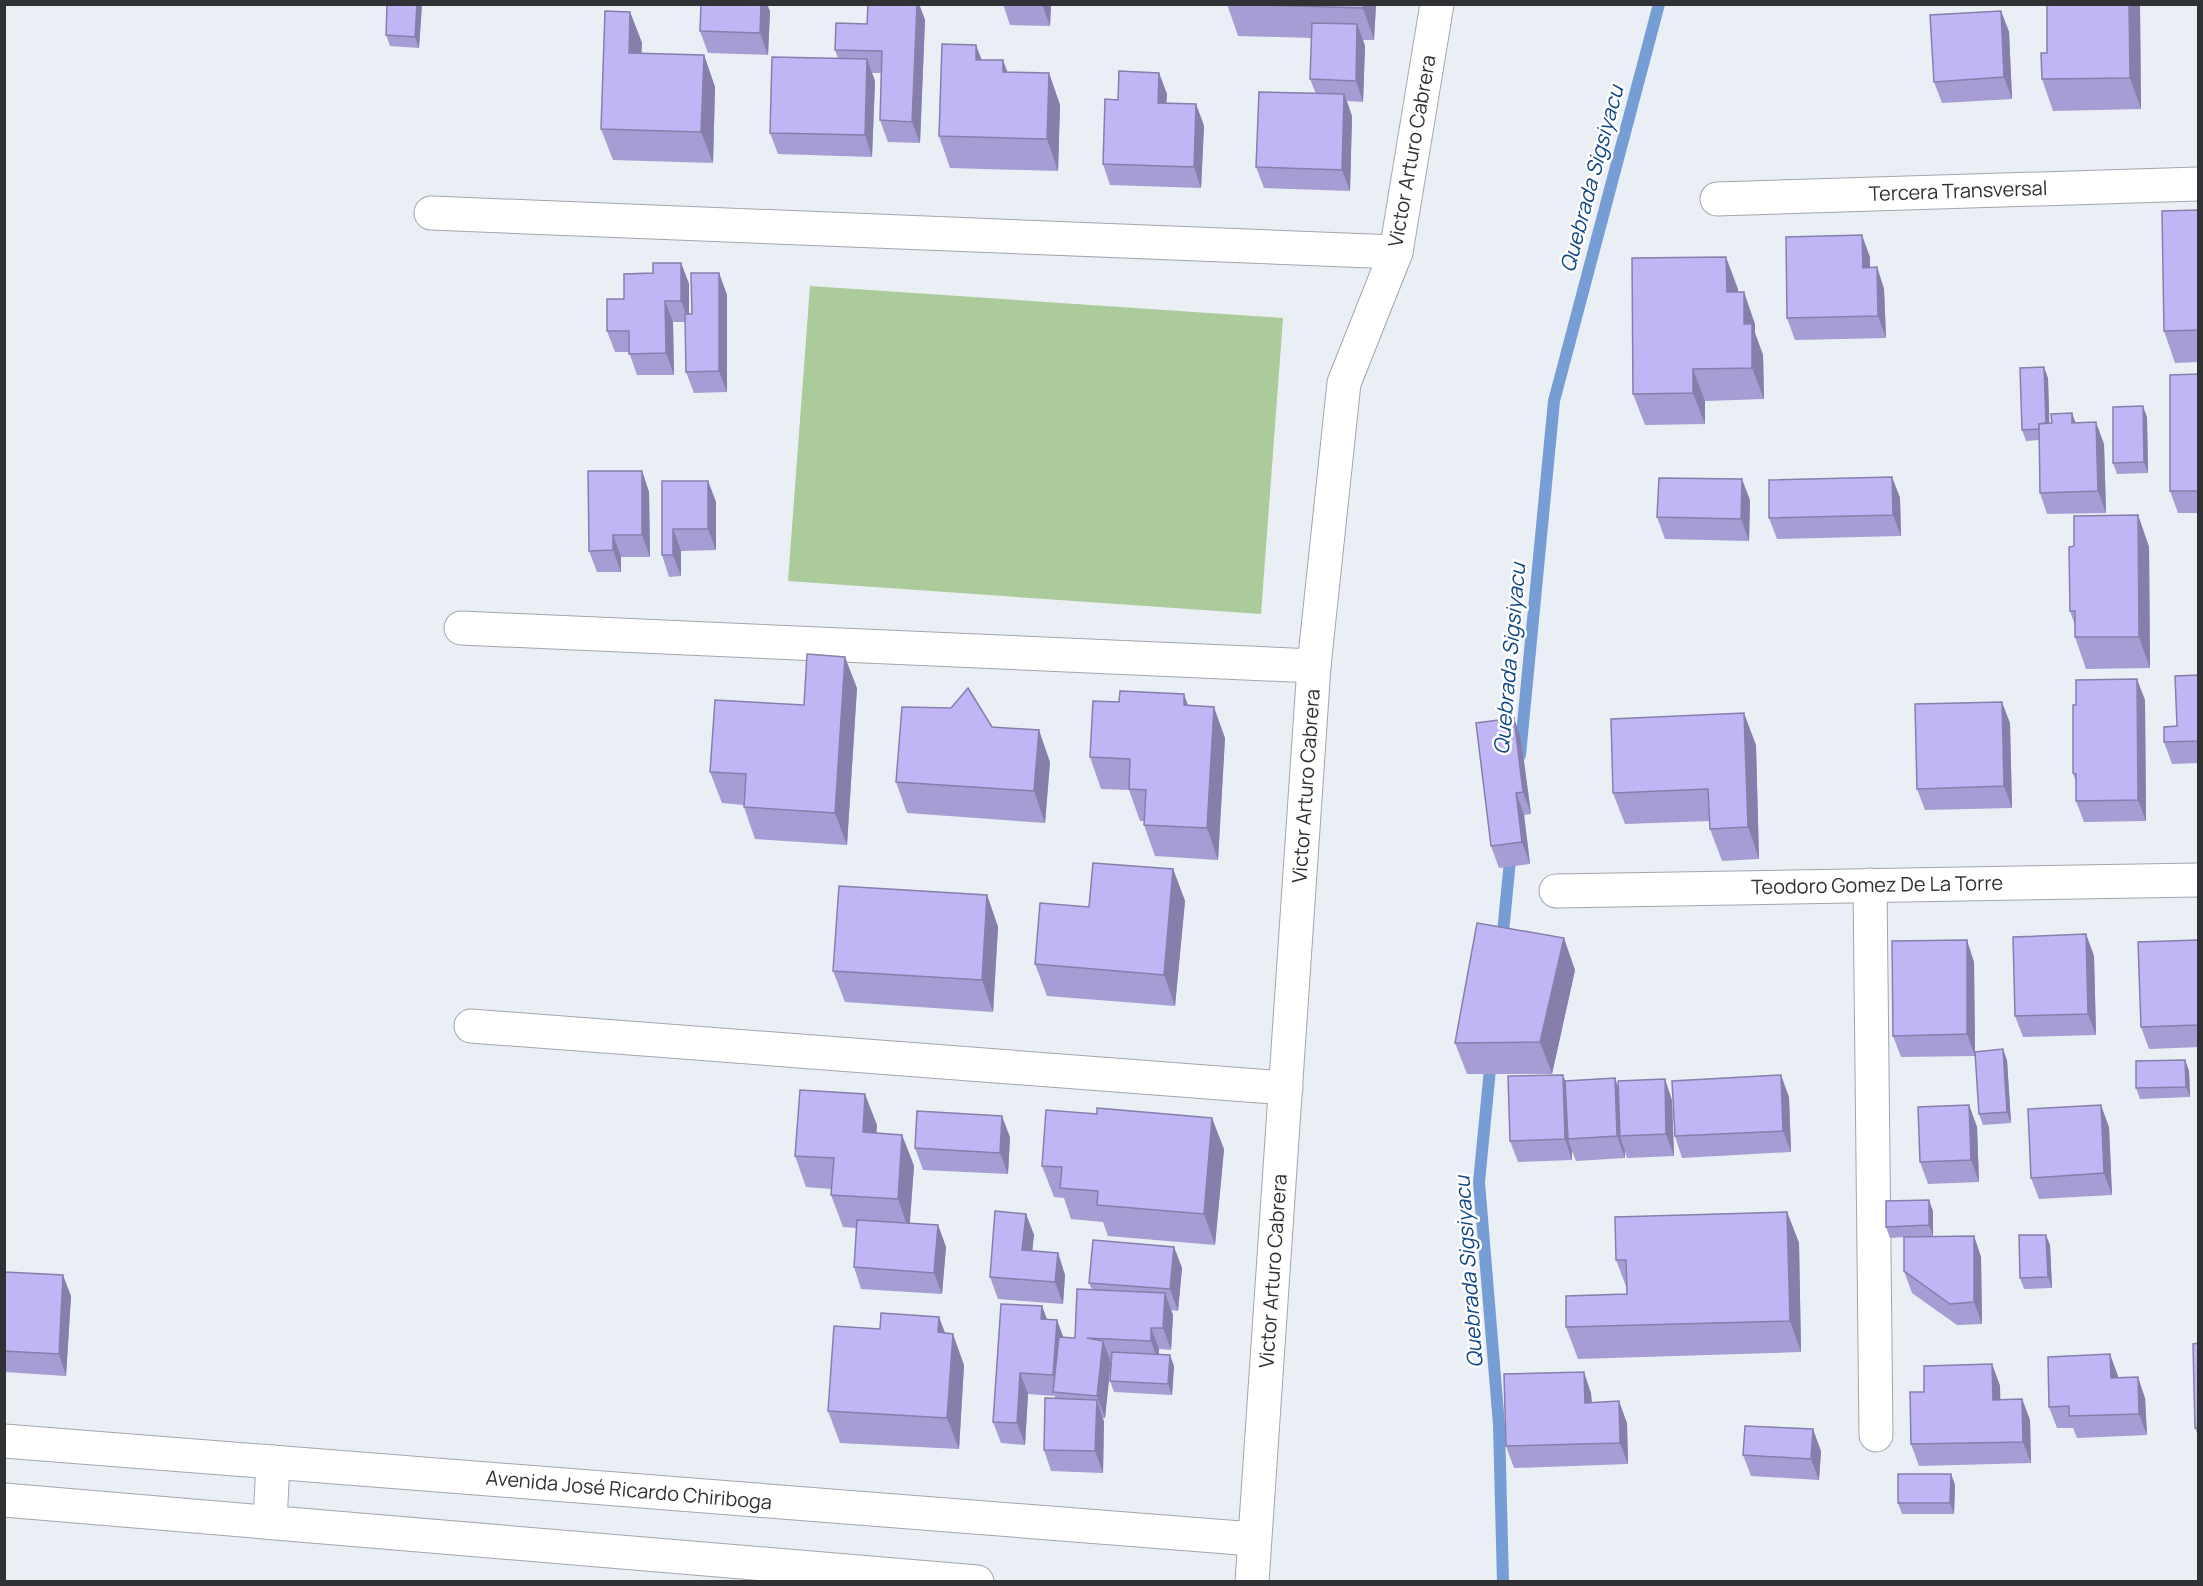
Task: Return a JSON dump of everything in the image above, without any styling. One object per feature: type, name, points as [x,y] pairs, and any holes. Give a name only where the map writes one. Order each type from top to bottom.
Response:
[{"type":"street","name":"Victor Arturo Cabrera","points":[[1252,1581],[1253,1539],[1314,666],[1344,383],[1396,252],[1437,4]]},
{"type":"street","name":"Tercera Transversal","points":[[1717,199],[2199,184]]},
{"type":"street","points":[[431,213],[1396,252]]},
{"type":"street","points":[[461,628],[1314,666]]},
{"type":"street","name":"Teodoro Gomez De La Torre","points":[[1556,891],[2199,880]]},
{"type":"street","points":[[1870,885],[1876,1435]]},
{"type":"street","points":[[471,1026],[1286,1088]]},
{"type":"street","name":"Avenida José Ricardo Chiriboga","points":[[4,1441],[1253,1539]]},
{"type":"street","points":[[270,1522],[273,1462]]},
{"type":"street","points":[[4,1500],[977,1581]]},
{"type":"green space","points":[[810,286],[1283,318],[1261,614],[788,581]]},
{"type":"building","points":[[387,4],[417,4],[415,37],[386,35]]},
{"type":"building","points":[[701,4],[761,4],[760,33],[700,31]]},
{"type":"building","points":[[868,4],[917,4],[912,122],[880,120],[882,51],[835,50],[836,23],[867,24]]},
{"type":"building","points":[[1227,4],[1363,4],[1363,8]]},
{"type":"building","points":[[2047,4],[2129,4],[2130,78],[2042,79],[2041,53],[2047,53]]},
{"type":"building","points":[[605,11],[630,12],[629,53],[704,55],[701,132],[601,129]]},
{"type":"building","points":[[2001,11],[2004,77],[1934,82],[1930,15]]},
{"type":"building","points":[[1312,23],[1357,24],[1356,81],[1310,79]]},
{"type":"building","points":[[942,44],[976,45],[976,60],[1003,60],[1003,72],[1049,73],[1047,139],[939,136]]},
{"type":"building","points":[[772,57],[867,59],[865,135],[770,133]]},
{"type":"building","points":[[1119,71],[1159,73],[1158,103],[1196,104],[1194,167],[1103,164],[1105,99],[1118,100]]},
{"type":"building","points":[[1259,92],[1344,94],[1342,170],[1256,167]]},
{"type":"building","points":[[2199,210],[2199,330],[2164,331],[2162,211]]},
{"type":"building","points":[[1862,235],[1863,268],[1877,267],[1878,316],[1787,318],[1786,237]]},
{"type":"building","points":[[1726,257],[1727,292],[1744,292],[1744,324],[1752,324],[1752,368],[1693,369],[1693,393],[1633,394],[1632,258]]},
{"type":"building","points":[[653,263],[681,263],[681,301],[665,301],[666,353],[629,354],[629,331],[607,331],[607,299],[624,299],[624,274],[653,273]]},
{"type":"building","points":[[691,273],[719,273],[719,371],[686,372],[685,314],[692,314]]},
{"type":"building","points":[[2044,367],[2046,423],[2039,424],[2039,429],[2022,430],[2020,368]]},
{"type":"building","points":[[2199,374],[2199,491],[2170,491],[2170,375]]},
{"type":"building","points":[[2143,406],[2144,462],[2113,463],[2113,407]]},
{"type":"building","points":[[2072,413],[2072,423],[2096,422],[2098,491],[2040,493],[2039,424],[2052,423],[2051,414]]},
{"type":"building","points":[[588,471],[642,471],[642,535],[613,535],[613,550],[589,551]]},
{"type":"building","points":[[1892,477],[1893,515],[1769,518],[1769,480]]},
{"type":"building","points":[[1659,478],[1742,479],[1741,519],[1657,517]]},
{"type":"building","points":[[662,481],[708,481],[708,529],[673,529],[673,555],[662,555]]},
{"type":"building","points":[[2138,515],[2139,637],[2075,637],[2075,611],[2070,611],[2069,547],[2074,546],[2074,516]]},
{"type":"building","points":[[807,654],[845,657],[835,813],[744,807],[746,774],[710,772],[715,700],[804,705]]},
{"type":"building","points":[[2199,675],[2199,741],[2164,742],[2164,727],[2177,726],[2175,676]]},
{"type":"building","points":[[2137,679],[2138,800],[2076,801],[2076,774],[2073,773],[2073,705],[2076,705],[2076,680]]},
{"type":"building","points":[[968,688],[992,727],[1039,730],[1034,791],[896,782],[902,707],[951,708]]},
{"type":"building","points":[[1120,691],[1184,694],[1184,705],[1214,707],[1207,828],[1144,825],[1146,790],[1129,789],[1130,759],[1090,757],[1093,701],[1119,702]]},
{"type":"building","points":[[2002,702],[2004,786],[1917,789],[1915,704]]},
{"type":"building","points":[[1744,713],[1748,827],[1710,829],[1708,789],[1613,793],[1611,719]]},
{"type":"building","points":[[1514,718],[1523,792],[1516,793],[1522,842],[1491,846],[1476,723]]},
{"type":"building","points":[[1093,863],[1173,869],[1164,975],[1035,964],[1040,903],[1089,907]]},
{"type":"building","points":[[839,886],[987,895],[982,980],[833,971]]},
{"type":"building","points":[[1477,923],[1564,938],[1540,1042],[1455,1043]]},
{"type":"building","points":[[2086,934],[2088,1014],[2015,1016],[2013,937]]},
{"type":"building","points":[[1967,940],[1967,1034],[1893,1036],[1892,941]]},
{"type":"building","points":[[2199,940],[2199,1025],[2141,1027],[2138,942]]},
{"type":"building","points":[[2003,1049],[2007,1112],[1979,1114],[1975,1052]]},
{"type":"building","points":[[2185,1060],[2186,1087],[2136,1088],[2136,1061]]},
{"type":"building","points":[[1563,1075],[1565,1139],[1510,1141],[1508,1076]]},
{"type":"building","points":[[1781,1075],[1783,1131],[1675,1136],[1672,1081]]},
{"type":"building","points":[[1615,1078],[1617,1136],[1568,1139],[1565,1081]]},
{"type":"building","points":[[1665,1079],[1666,1134],[1620,1136],[1618,1081]]},
{"type":"building","points":[[800,1090],[865,1094],[863,1132],[902,1135],[898,1199],[831,1195],[834,1158],[795,1156]]},
{"type":"building","points":[[1969,1105],[1971,1160],[1920,1162],[1918,1107]]},
{"type":"building","points":[[2101,1105],[2104,1173],[2031,1178],[2028,1109]]},
{"type":"building","points":[[1097,1108],[1212,1118],[1204,1214],[1097,1205],[1098,1191],[1060,1188],[1062,1167],[1042,1166],[1046,1110],[1097,1114]]},
{"type":"building","points":[[917,1111],[1002,1116],[1000,1153],[915,1148]]},
{"type":"building","points":[[1929,1200],[1929,1225],[1886,1227],[1886,1201]]},
{"type":"building","points":[[995,1211],[1026,1214],[1022,1250],[1058,1253],[1055,1282],[990,1277]]},
{"type":"building","points":[[1787,1212],[1790,1321],[1566,1327],[1566,1296],[1627,1294],[1626,1260],[1616,1260],[1615,1217]]},
{"type":"building","points":[[857,1220],[938,1225],[934,1273],[854,1267]]},
{"type":"building","points":[[2019,1235],[2046,1235],[2048,1277],[2020,1278]]},
{"type":"building","points":[[1974,1236],[1974,1302],[1950,1304],[1904,1271],[1904,1237]]},
{"type":"building","points":[[1093,1240],[1174,1247],[1170,1289],[1089,1283]]},
{"type":"building","points":[[5,1272],[63,1275],[59,1354],[4,1351]]},
{"type":"building","points":[[1077,1289],[1165,1293],[1163,1328],[1151,1328],[1151,1341],[1087,1338],[1103,1341],[1097,1396],[1053,1392],[1059,1337],[1075,1338]]},
{"type":"building","points":[[1001,1304],[1042,1306],[1041,1319],[1057,1320],[1053,1375],[1020,1373],[1017,1423],[993,1422]]},
{"type":"building","points":[[881,1313],[939,1317],[938,1332],[953,1334],[947,1418],[828,1411],[834,1326],[880,1329]]},
{"type":"building","points":[[2199,1343],[2199,1428],[2195,1428],[2193,1344]]},
{"type":"building","points":[[1112,1352],[1170,1355],[1168,1384],[1110,1381]]},
{"type":"building","points":[[2110,1354],[2111,1378],[2138,1377],[2139,1414],[2069,1416],[2069,1406],[2049,1407],[2048,1357]]},
{"type":"building","points":[[1992,1364],[1993,1400],[2022,1399],[2023,1442],[1911,1444],[1910,1392],[1924,1392],[1924,1366]]},
{"type":"building","points":[[1584,1372],[1585,1403],[1619,1401],[1620,1443],[1506,1446],[1504,1374]]},
{"type":"building","points":[[1045,1398],[1097,1400],[1095,1451],[1044,1450]]},
{"type":"building","points":[[1745,1426],[1813,1429],[1811,1459],[1743,1455]]},
{"type":"building","points":[[1898,1474],[1951,1474],[1950,1503],[1898,1503]]},
{"type":"waterway","name":"Quebrada Sigsiyacu","points":[[1520,755],[1554,401],[1659,4]]},
{"type":"waterway","name":"Quebrada Sigsiyacu","points":[[1502,943],[1511,850]]},
{"type":"waterway","name":"Quebrada Sigsiyacu","points":[[1491,1059],[1479,1182],[1499,1425],[1503,1582]]}]
